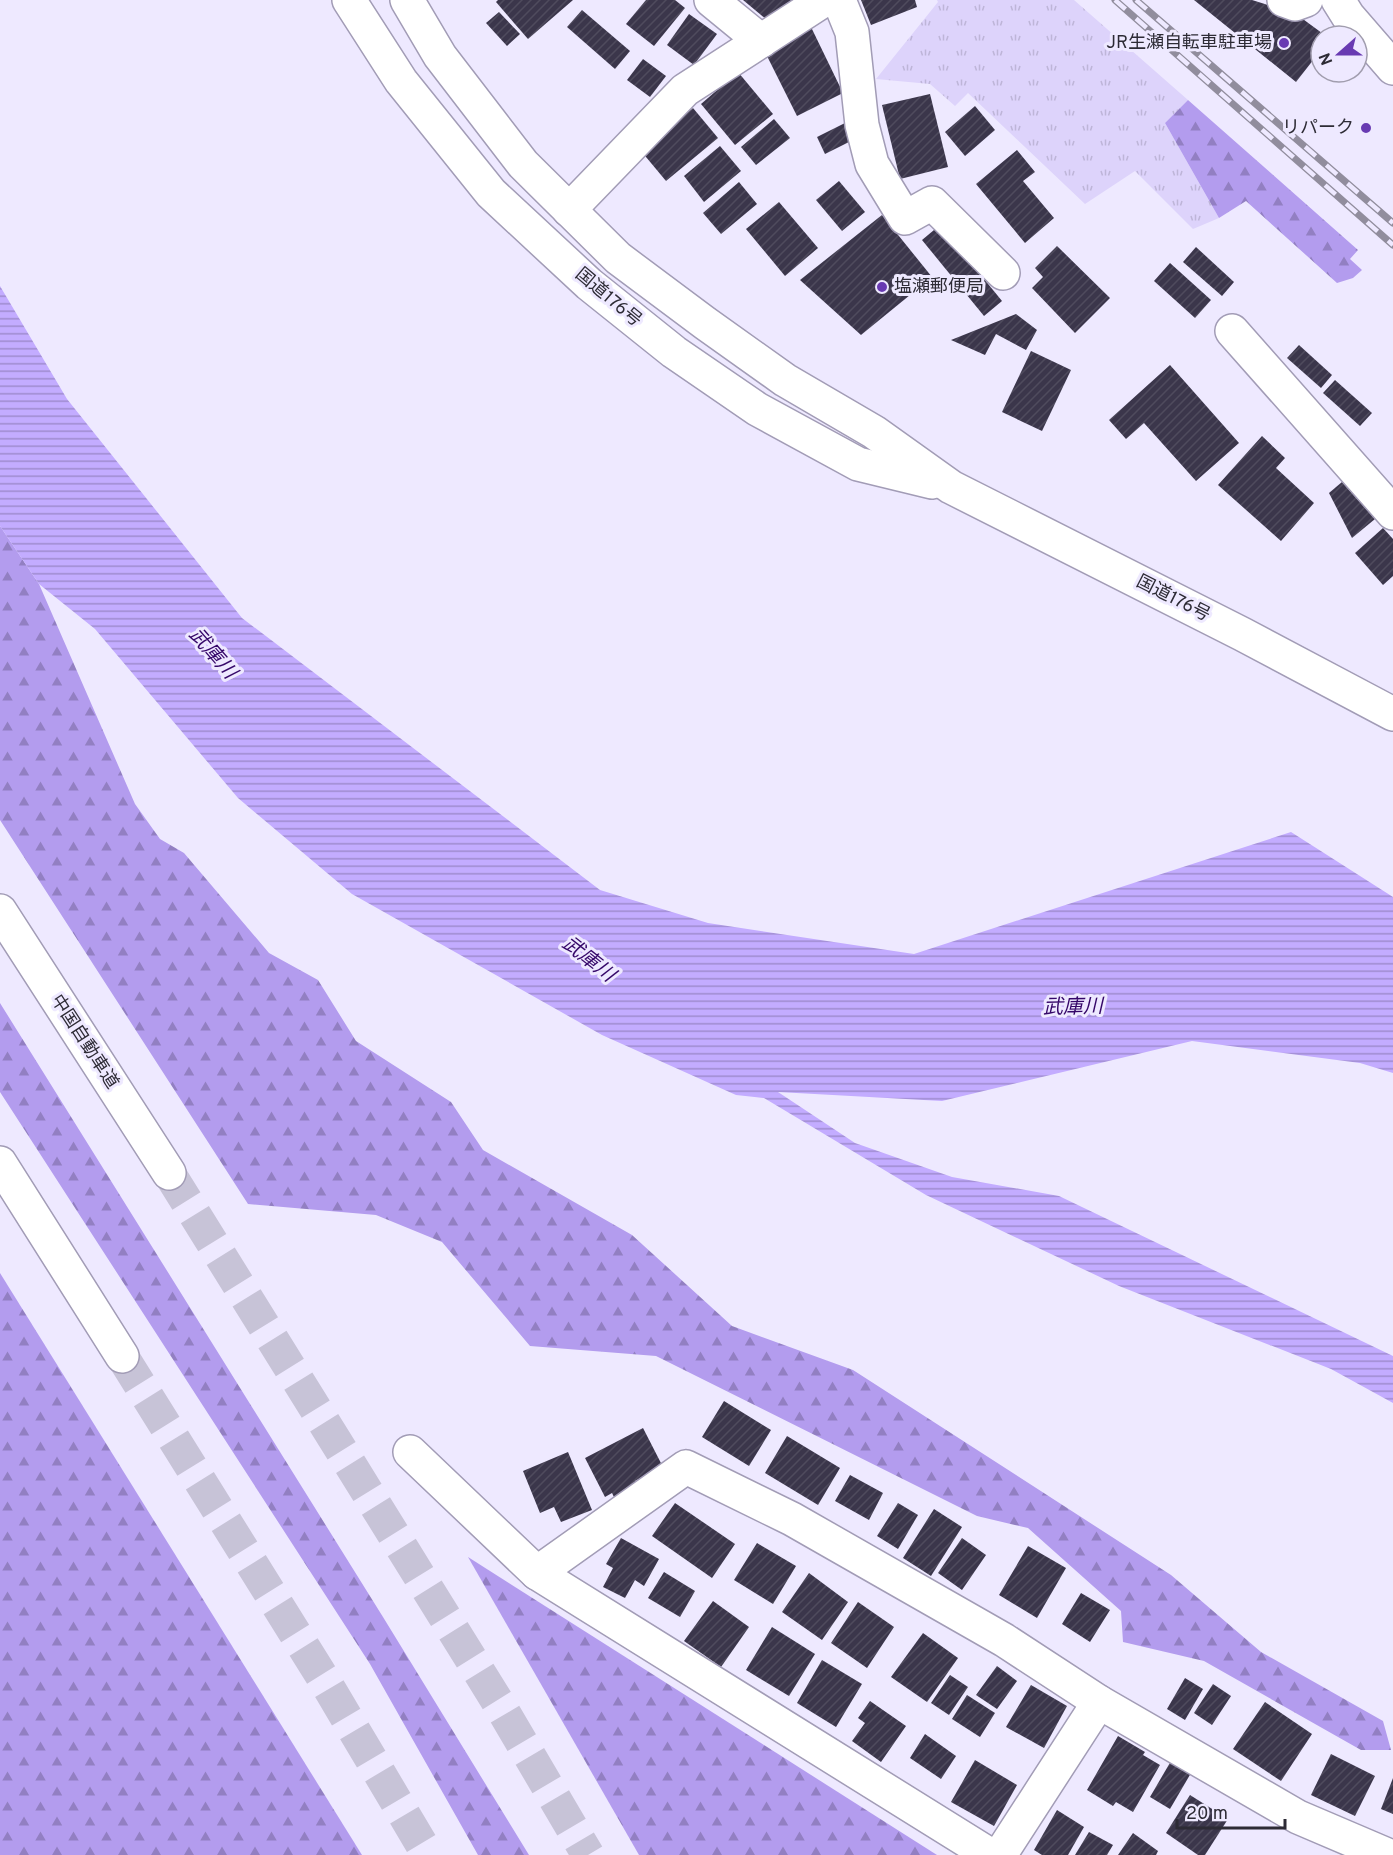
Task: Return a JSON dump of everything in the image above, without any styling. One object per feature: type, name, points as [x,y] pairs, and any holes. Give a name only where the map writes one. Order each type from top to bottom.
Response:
[{"type":"main road","name":"国道176号","points":[[349,0],[401,81],[491,193],[589,284],[674,352],[757,409],[858,464],[951,487]]},
{"type":"main road","name":"国道176号","points":[[407,0],[441,56],[523,164],[618,258],[705,323],[785,380],[874,432],[951,487],[1242,634],[1393,714]]},
{"type":"main road","points":[[711,0],[761,41]]},
{"type":"main road","points":[[569,210],[685,90],[824,0]]},
{"type":"main road","points":[[839,0],[852,32],[862,125],[872,164],[905,218],[932,203],[1003,273]]},
{"type":"main road","points":[[1284,0],[1295,4],[1306,0]]},
{"type":"main road","points":[[1338,0],[1348,16],[1393,68]]},
{"type":"main road","points":[[1232,330],[1393,513]]},
{"type":"main road","name":"中国自動車道","points":[[0,911],[169,1173]]},
{"type":"main road","points":[[0,1163],[122,1356]]},
{"type":"main road","points":[[410,1452],[537,1573],[990,1855]]},
{"type":"main road","points":[[537,1573],[686,1467],[792,1519],[984,1628],[1099,1702],[1298,1817],[1387,1855]]},
{"type":"main road","points":[[1000,1855],[1099,1702]]},
{"type":"green space","points":[[937,0],[1074,0],[1188,100],[1165,123],[1219,218],[1193,229],[1135,171],[1085,204],[968,93],[955,106],[930,84],[876,79],[938,2]]},
{"type":"green space","points":[[1188,100],[1358,250],[1350,259],[1362,270],[1353,278],[1337,283],[1246,201],[1219,218],[1165,123]]},
{"type":"green space","points":[[0,526],[39,584],[135,804],[160,839],[184,853],[269,953],[318,980],[356,1041],[451,1102],[483,1150],[632,1235],[732,1326],[853,1370],[1171,1575],[1261,1652],[1383,1721],[1391,1750],[1361,1750],[1204,1661],[1123,1642],[1121,1611],[1028,1528],[977,1516],[656,1356],[530,1346],[442,1242],[376,1215],[248,1204],[0,820]]},
{"type":"green space","points":[[0,1003],[529,1855],[478,1855],[370,1664],[0,1092]]},
{"type":"green space","points":[[0,1273],[362,1855],[0,1855]]},
{"type":"green space","points":[[468,1557],[937,1855],[639,1855]]},
{"type":"water","name":"武庫川","points":[[0,286],[67,399],[242,618],[600,890],[708,923],[914,954],[1291,832],[1393,897],[1393,1073],[1360,1063],[1192,1041],[942,1101],[778,1092],[855,1143],[952,1177],[1059,1196],[1393,1356],[1393,1403],[1331,1369],[1119,1286],[926,1195],[764,1098],[736,1095],[602,1035],[352,894],[238,798],[95,629],[39,584],[0,526]]},
{"type":"building","points":[[498,0],[573,0],[528,39],[496,2]]},
{"type":"building","points":[[646,0],[675,0],[685,8],[654,46],[626,24]]},
{"type":"building","points":[[743,0],[792,0],[772,24]]},
{"type":"building","points":[[861,0],[915,0],[917,7],[871,25]]},
{"type":"building","name":"JR生瀬自転車駐車場","points":[[1194,0],[1252,0],[1296,14],[1310,24],[1309,65],[1296,82]]},
{"type":"building","points":[[582,10],[630,51],[615,69],[567,27]]},
{"type":"building","points":[[499,12],[520,34],[507,46],[486,23]]},
{"type":"building","points":[[689,14],[717,34],[694,65],[667,45]]},
{"type":"building","points":[[811,27],[843,93],[797,116],[764,50]]},
{"type":"building","points":[[643,59],[666,76],[650,97],[627,80]]},
{"type":"building","points":[[738,72],[773,114],[735,145],[701,104]]},
{"type":"building","points":[[930,94],[948,167],[900,179],[882,105]]},
{"type":"building","points":[[975,106],[995,130],[965,156],[945,132]]},
{"type":"building","points":[[693,108],[718,138],[666,181],[641,151]]},
{"type":"building","points":[[774,119],[790,138],[756,165],[741,147]]},
{"type":"building","points":[[845,123],[853,140],[825,154],[817,137]]},
{"type":"building","points":[[720,146],[741,171],[704,202],[684,176]]},
{"type":"building","points":[[1017,150],[1035,172],[1023,181],[1054,218],[1025,243],[976,184]]},
{"type":"building","points":[[839,181],[865,212],[842,231],[816,200]]},
{"type":"building","points":[[739,182],[757,204],[721,234],[703,213]]},
{"type":"building","points":[[779,202],[818,248],[785,276],[746,229]]},
{"type":"building","points":[[882,215],[932,277],[861,335],[800,280]]},
{"type":"building","points":[[940,225],[1002,301],[984,316],[922,240]]},
{"type":"building","points":[[1057,246],[1110,298],[1075,333],[1032,288],[1043,277],[1035,268]]},
{"type":"building","points":[[1196,247],[1234,282],[1222,296],[1183,262]]},
{"type":"building","points":[[1170,263],[1211,300],[1195,318],[1154,281]]},
{"type":"building","points":[[1016,314],[1037,330],[1026,350],[996,334],[985,355],[951,340]]},
{"type":"building","points":[[1299,345],[1332,375],[1321,388],[1287,358]]},
{"type":"building","points":[[1031,351],[1071,370],[1042,431],[1002,412]]},
{"type":"building","points":[[1170,365],[1239,443],[1196,481],[1144,423],[1126,439],[1109,420]]},
{"type":"building","points":[[1335,380],[1372,413],[1360,426],[1323,393]]},
{"type":"building","points":[[1262,436],[1285,458],[1276,468],[1314,503],[1281,541],[1218,485]]},
{"type":"building","points":[[1342,482],[1375,519],[1352,538],[1329,493]]},
{"type":"building","points":[[1383,528],[1393,539],[1393,576],[1383,585],[1355,553]]},
{"type":"building","points":[[724,1401],[771,1430],[749,1466],[702,1437]]},
{"type":"building","points":[[643,1428],[663,1467],[635,1481],[639,1490],[617,1503],[612,1493],[605,1497],[585,1458]]},
{"type":"building","points":[[787,1436],[840,1468],[818,1505],[765,1473]]},
{"type":"building","points":[[568,1452],[592,1510],[561,1522],[554,1507],[540,1513],[523,1471]]},
{"type":"building","points":[[850,1475],[883,1493],[869,1520],[835,1501]]},
{"type":"building","points":[[675,1503],[735,1544],[712,1578],[652,1536]]},
{"type":"building","points":[[898,1503],[918,1515],[898,1549],[877,1536]]},
{"type":"building","points":[[934,1509],[962,1527],[931,1576],[903,1558]]},
{"type":"building","points":[[621,1538],[659,1559],[644,1586],[635,1580],[625,1598],[603,1587],[613,1568],[606,1564]]},
{"type":"building","points":[[962,1538],[986,1555],[962,1590],[938,1573]]},
{"type":"building","points":[[757,1543],[796,1566],[773,1604],[734,1580]]},
{"type":"building","points":[[1028,1546],[1066,1568],[1037,1618],[999,1595]]},
{"type":"building","points":[[664,1572],[695,1591],[680,1617],[648,1598]]},
{"type":"building","points":[[809,1573],[848,1602],[822,1640],[782,1612]]},
{"type":"building","points":[[1081,1593],[1110,1610],[1090,1642],[1062,1624]]},
{"type":"building","points":[[713,1601],[749,1627],[721,1667],[684,1641]]},
{"type":"building","points":[[858,1602],[894,1627],[867,1668],[831,1643]]},
{"type":"building","points":[[772,1627],[815,1654],[789,1696],[746,1670]]},
{"type":"building","points":[[923,1633],[958,1658],[927,1702],[891,1677]]},
{"type":"building","points":[[822,1660],[862,1684],[836,1727],[797,1703]]},
{"type":"building","points":[[997,1666],[1017,1681],[997,1709],[976,1695]]},
{"type":"building","points":[[950,1675],[968,1687],[949,1715],[931,1703]]},
{"type":"building","points":[[1185,1678],[1203,1689],[1185,1720],[1167,1709]]},
{"type":"building","points":[[1213,1684],[1231,1696],[1212,1725],[1194,1713]]},
{"type":"building","points":[[1031,1685],[1067,1706],[1044,1748],[1006,1727]]},
{"type":"building","points":[[967,1695],[995,1713],[980,1737],[952,1719]]},
{"type":"building","points":[[870,1701],[906,1726],[881,1762],[852,1741],[865,1723],[858,1718]]},
{"type":"building","points":[[1265,1702],[1312,1734],[1281,1781],[1233,1749]]},
{"type":"building","points":[[925,1734],[956,1756],[941,1779],[910,1758]]},
{"type":"building","points":[[1118,1736],[1145,1752],[1143,1755],[1160,1765],[1133,1812],[1116,1802],[1113,1806],[1087,1790]]},
{"type":"building","points":[[1331,1754],[1375,1776],[1355,1816],[1311,1795]]},
{"type":"building","points":[[975,1760],[1017,1785],[994,1826],[951,1802]]},
{"type":"building","points":[[1171,1761],[1191,1773],[1170,1809],[1150,1797]]},
{"type":"building","points":[[1393,1778],[1393,1814],[1381,1809]]},
{"type":"building","points":[[1190,1795],[1228,1819],[1205,1855],[1198,1855],[1166,1833]]},
{"type":"building","points":[[1057,1810],[1084,1827],[1068,1855],[1042,1855],[1034,1850]]},
{"type":"building","points":[[1089,1832],[1113,1845],[1107,1855],[1075,1855]]},
{"type":"building","points":[[1133,1833],[1158,1851],[1156,1855],[1118,1855]]},
{"type":"tunnel","points":[[169,1173],[499,1704],[588,1855]]},
{"type":"tunnel","points":[[122,1356],[323,1678],[428,1855]]},
{"type":"railway","points":[[1115,0],[1393,245]]},
{"type":"railway","points":[[1136,0],[1393,223]]},
{"type":"place","name":"JR生瀬自転車駐車場","points":[[1284,43]]},
{"type":"place","name":"リパーク","points":[[1366,128]]},
{"type":"place","name":"塩瀬郵便局","points":[[882,287]]}]
